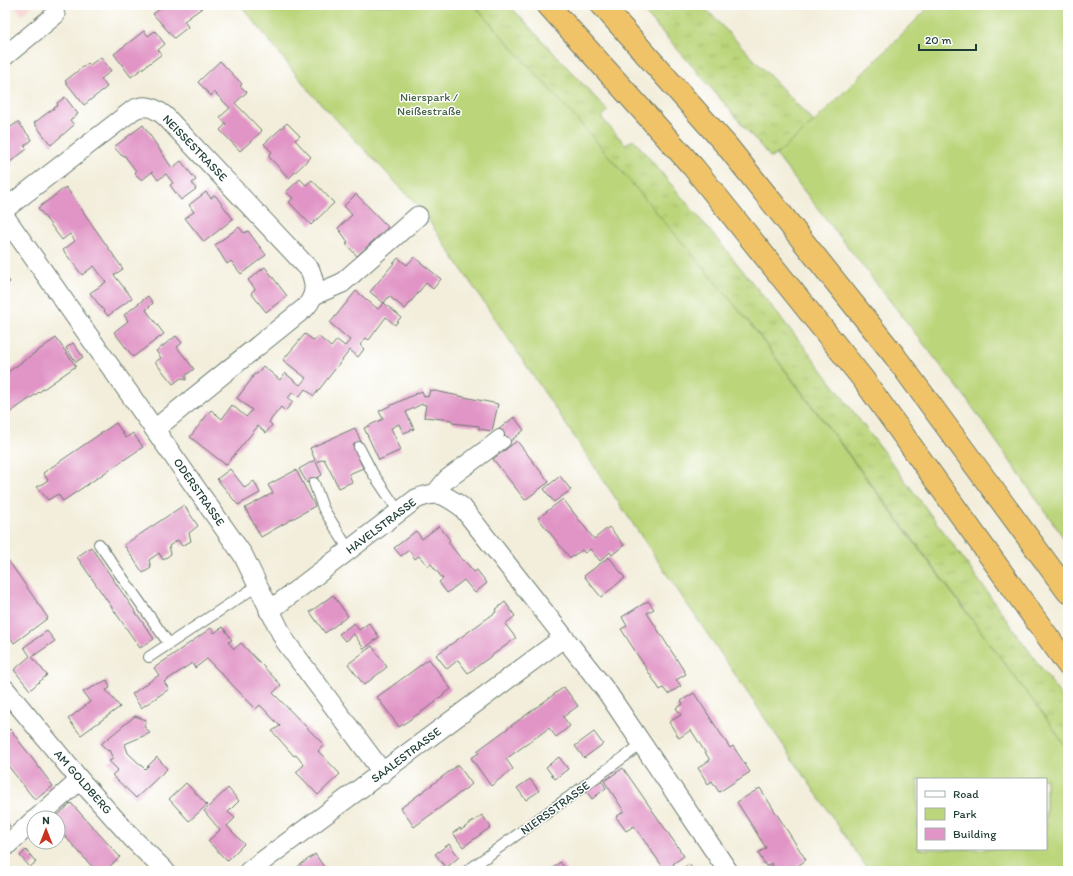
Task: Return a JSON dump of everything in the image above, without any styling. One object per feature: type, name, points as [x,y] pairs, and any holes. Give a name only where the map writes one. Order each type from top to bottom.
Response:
[{"type":"highway","points":[[548,5],[694,168],[863,379],[1068,665]]},
{"type":"highway","points":[[602,5],[727,146],[894,355],[1068,592]]},
{"type":"street","points":[[5,56],[55,14]]},
{"type":"street","name":"NEISSESTRASSE","points":[[5,209],[133,110],[144,106],[155,108],[165,116],[305,265],[313,278],[314,295]]},
{"type":"street","points":[[155,428],[306,307],[314,295],[333,288],[346,279],[418,216]]},
{"type":"street","name":"ODERSTRASSE","points":[[5,218],[155,428],[243,555],[269,611],[285,641],[383,772]]},
{"type":"street","points":[[432,494],[447,496],[462,507],[563,638],[607,692],[728,871]]},
{"type":"street","name":"HAVELSTRASSE","points":[[269,611],[416,499],[432,494]]},
{"type":"street","name":"SAALESTRASSE","points":[[249,871],[563,638]]},
{"type":"street","name":"AM GOLDBERG","points":[[5,689],[80,780],[132,838],[165,871]]},
{"type":"street","points":[[46,810],[80,780]]},
{"type":"street","points":[[5,847],[26,827]]},
{"type":"lane","points":[[432,494],[444,476],[502,438]]},
{"type":"lane","points":[[359,447],[372,472],[399,512]]},
{"type":"lane","points":[[314,483],[323,508],[349,550]]},
{"type":"lane","points":[[99,544],[169,644]]},
{"type":"lane","points":[[149,657],[257,586]]},
{"type":"lane","name":"NIERSSTRASSE","points":[[467,871],[642,744]]},
{"type":"shaded area","points":[[14,5],[33,5],[22,15]]},
{"type":"green space","name":"Nierspark / Neißestraße","points":[[241,5],[474,5],[596,141],[745,317],[1048,721],[1068,750],[1068,871],[869,871],[421,209],[311,93]]},
{"type":"green space","points":[[474,5],[509,5],[608,111],[601,117],[625,144],[634,140],[810,354],[952,543],[1068,707],[1068,750],[906,530],[745,317]]},
{"type":"green space","points":[[638,5],[702,5],[814,122],[793,142],[771,158]]},
{"type":"green space","points":[[931,5],[1068,5],[1068,544],[966,398],[776,155],[814,122]]},
{"type":"building","points":[[165,5],[200,5],[202,8],[184,21],[188,27],[174,38],[153,14]]},
{"type":"building","points":[[144,31],[148,36],[155,31],[165,44],[158,50],[162,54],[131,77],[114,54]]},
{"type":"building","points":[[101,57],[111,71],[101,79],[107,87],[84,105],[65,81],[88,63],[90,65]]},
{"type":"building","points":[[220,61],[242,84],[240,86],[247,92],[235,103],[262,131],[240,151],[220,130],[226,124],[220,117],[230,108],[214,92],[211,96],[198,82]]},
{"type":"building","points":[[65,97],[78,114],[70,120],[74,125],[51,145],[34,123],[58,105],[57,103]]},
{"type":"building","points":[[18,122],[32,140],[24,146],[27,149],[5,166],[5,131]]},
{"type":"building","points":[[287,123],[300,136],[295,140],[311,157],[289,178],[268,156],[272,152],[264,144]]},
{"type":"building","points":[[143,125],[172,168],[181,161],[196,180],[192,183],[196,189],[181,200],[170,185],[173,183],[166,174],[158,180],[152,172],[142,180],[135,174],[136,171],[124,155],[122,156],[114,147]]},
{"type":"building","points":[[300,179],[306,185],[312,180],[334,203],[311,225],[289,202],[293,198],[286,192]]},
{"type":"building","points":[[66,187],[123,269],[114,275],[132,298],[108,316],[90,293],[106,282],[94,266],[82,275],[63,250],[75,241],[70,234],[62,240],[38,208]]},
{"type":"building","points":[[206,192],[211,198],[215,195],[233,219],[204,242],[185,218],[194,212],[189,205]]},
{"type":"building","points":[[356,194],[388,227],[357,256],[346,244],[348,242],[338,228],[352,215],[344,206]]},
{"type":"building","points":[[239,227],[244,233],[248,231],[266,255],[241,274],[231,261],[227,264],[215,245]]},
{"type":"building","points":[[414,257],[441,279],[433,289],[426,283],[405,309],[389,296],[384,303],[370,292],[398,258],[407,265]]},
{"type":"building","points":[[265,267],[287,296],[266,312],[251,293],[255,289],[248,280]]},
{"type":"building","points":[[5,275],[10,282],[5,285]]},
{"type":"building","points":[[356,291],[378,309],[384,303],[401,317],[395,325],[386,317],[369,340],[366,338],[360,345],[364,349],[358,357],[350,350],[314,396],[305,389],[299,397],[293,392],[288,398],[293,402],[285,411],[281,407],[269,422],[272,425],[266,433],[258,426],[226,465],[190,437],[211,410],[222,419],[232,405],[246,417],[252,410],[237,398],[254,374],[257,374],[263,366],[280,380],[285,373],[300,385],[306,378],[283,360],[305,334],[314,341],[318,336],[331,347],[337,340],[345,346],[350,340],[330,323]]},
{"type":"building","points":[[148,296],[153,303],[146,310],[164,334],[133,357],[114,332],[128,321],[124,315]]},
{"type":"building","points":[[176,336],[182,343],[177,347],[194,369],[186,375],[186,380],[181,378],[173,384],[155,362],[161,358],[156,351]]},
{"type":"building","points":[[56,338],[76,366],[5,416],[5,374]]},
{"type":"building","points":[[73,343],[83,357],[76,362],[66,348]]},
{"type":"building","points":[[430,390],[498,404],[492,431],[479,429],[479,426],[452,423],[452,420],[424,417],[426,405],[422,404],[406,412],[414,429],[403,433],[399,424],[391,428],[401,450],[379,460],[364,428],[383,419],[379,411],[422,391],[424,396],[428,397]]},
{"type":"building","points":[[514,417],[524,430],[508,443],[498,430]]},
{"type":"building","points":[[116,423],[126,438],[133,433],[143,447],[63,501],[58,494],[48,500],[37,487],[48,480],[43,473]]},
{"type":"building","points":[[355,428],[361,442],[353,445],[363,468],[349,474],[352,482],[339,488],[324,459],[316,462],[322,475],[307,483],[299,469],[315,460],[310,448]]},
{"type":"building","points":[[517,441],[549,482],[525,500],[493,459]]},
{"type":"building","points":[[230,469],[245,488],[254,481],[260,493],[238,505],[217,479]]},
{"type":"building","points":[[296,470],[315,506],[261,537],[245,508],[273,493],[268,485]]},
{"type":"building","points":[[560,476],[571,490],[554,502],[544,489]]},
{"type":"building","points":[[563,499],[594,539],[609,527],[624,545],[612,555],[610,552],[600,561],[590,549],[585,553],[582,550],[570,558],[538,518]]},
{"type":"building","points":[[184,505],[198,526],[189,533],[191,541],[182,546],[178,540],[169,546],[171,554],[163,560],[159,553],[149,560],[151,568],[143,573],[124,545]]},
{"type":"building","points":[[439,526],[450,540],[448,542],[463,561],[464,560],[474,572],[477,570],[487,583],[475,593],[464,580],[447,593],[439,582],[443,579],[431,564],[428,566],[419,556],[415,559],[409,550],[401,556],[394,548],[416,531],[422,539]]},
{"type":"building","points":[[91,547],[154,639],[140,648],[77,557]]},
{"type":"building","points":[[6,557],[48,618],[14,643],[5,629]]},
{"type":"building","points":[[609,557],[625,578],[601,597],[584,576]]},
{"type":"building","points":[[333,595],[348,616],[325,633],[310,612]]},
{"type":"building","points":[[648,601],[654,609],[647,613],[686,674],[676,680],[681,686],[668,694],[663,688],[660,690],[621,629],[627,626],[622,617]]},
{"type":"building","points":[[505,602],[515,616],[505,624],[516,638],[468,673],[458,660],[447,669],[436,655],[496,612],[495,610]]},
{"type":"building","points":[[354,623],[359,630],[369,623],[379,637],[364,649],[354,634],[345,641],[339,634]]},
{"type":"building","points":[[223,627],[232,640],[228,642],[234,649],[241,643],[281,685],[273,693],[324,745],[318,751],[340,774],[318,795],[296,772],[304,765],[272,731],[280,726],[260,705],[256,709],[207,659],[195,668],[192,663],[164,682],[169,689],[141,708],[132,694],[159,675],[154,668],[211,628],[214,633]]},
{"type":"building","points":[[47,631],[55,641],[32,657],[47,675],[30,690],[14,670],[30,656],[24,647]]},
{"type":"building","points":[[372,646],[387,667],[364,685],[348,664]]},
{"type":"building","points":[[429,659],[451,689],[435,701],[436,702],[399,727],[377,697]]},
{"type":"building","points":[[107,680],[110,688],[106,690],[120,707],[81,735],[68,719],[90,702],[83,692]]},
{"type":"building","points":[[564,687],[578,706],[563,717],[570,726],[556,737],[549,728],[506,759],[513,769],[491,786],[471,758],[479,753],[477,751]]},
{"type":"building","points":[[694,693],[730,748],[733,746],[750,772],[719,792],[712,781],[708,784],[698,768],[710,760],[691,730],[679,738],[669,722],[681,715],[676,708],[683,704],[681,701]]},
{"type":"building","points":[[135,716],[146,720],[144,726],[150,733],[125,744],[128,753],[145,769],[157,757],[167,769],[136,798],[112,775],[118,770],[109,761],[113,759],[109,750],[108,751],[101,744]]},
{"type":"building","points":[[10,729],[53,786],[35,800],[5,762],[5,733]]},
{"type":"building","points":[[594,732],[603,744],[584,758],[575,746]]},
{"type":"building","points":[[559,757],[568,769],[555,779],[546,767]]},
{"type":"building","points":[[458,765],[472,784],[414,827],[401,808]]},
{"type":"building","points":[[623,768],[684,856],[673,864],[678,871],[663,871],[665,870],[634,826],[626,831],[616,817],[624,811],[604,781]]},
{"type":"building","points":[[530,779],[539,791],[526,800],[517,788]]},
{"type":"building","points":[[601,780],[606,788],[592,799],[586,791]]},
{"type":"building","points":[[186,783],[207,805],[189,821],[169,799]]},
{"type":"building","points":[[228,788],[239,801],[228,812],[235,818],[227,826],[244,844],[227,861],[208,841],[220,830],[204,811]]},
{"type":"building","points":[[760,788],[806,860],[791,871],[769,871],[767,869],[773,865],[772,863],[766,866],[758,853],[766,848],[737,802]]},
{"type":"building","points":[[71,803],[120,857],[107,869],[108,871],[96,871],[66,837],[66,810],[64,810]]},
{"type":"building","points":[[482,815],[491,827],[463,847],[453,833],[460,828],[461,830]]},
{"type":"building","points":[[5,820],[10,826],[5,830]]},
{"type":"building","points":[[449,844],[459,857],[446,868],[435,854]]},
{"type":"building","points":[[26,850],[36,862],[30,867],[20,856]]},
{"type":"building","points":[[315,854],[327,871],[292,871]]},
{"type":"building","points":[[560,862],[567,871],[549,871]]},
{"type":"building","points":[[689,864],[694,871],[679,871]]}]
